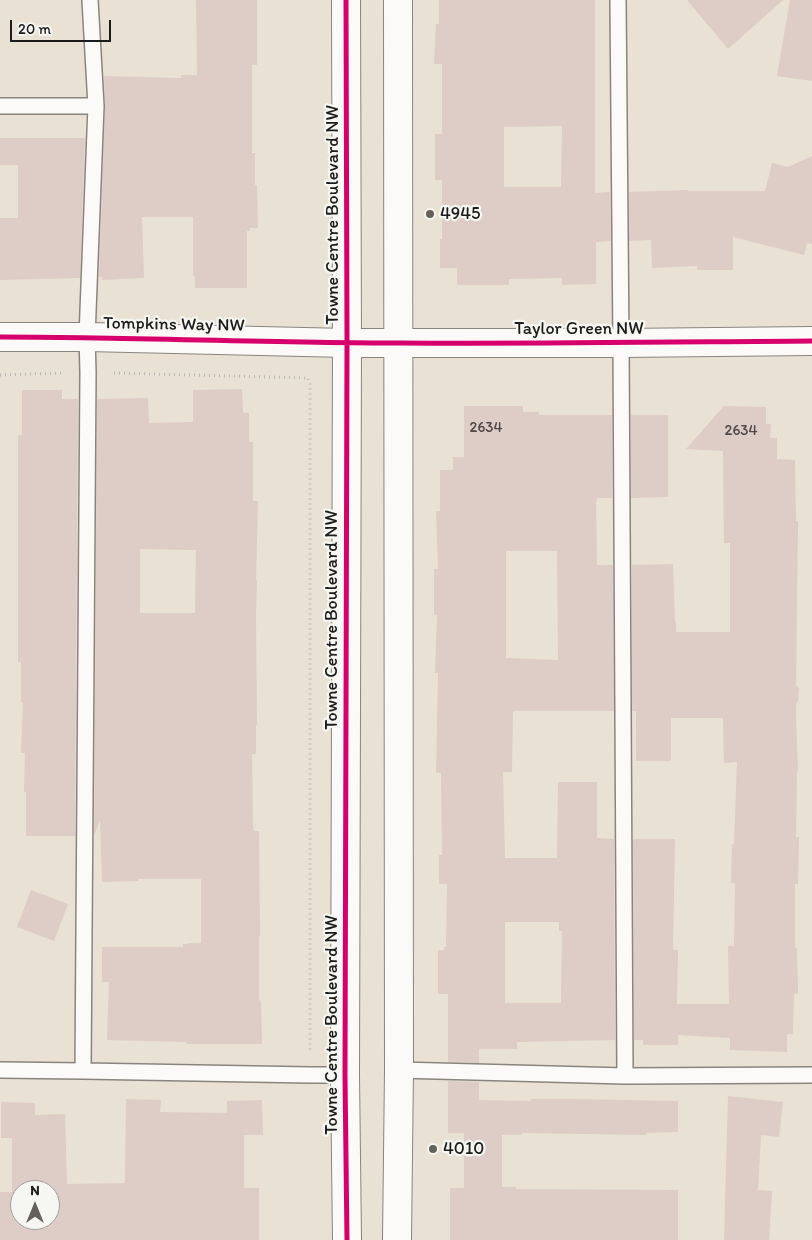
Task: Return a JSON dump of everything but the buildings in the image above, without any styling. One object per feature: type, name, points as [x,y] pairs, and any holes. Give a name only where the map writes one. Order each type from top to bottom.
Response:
[{"type":"street","name":"Towne Centre Boulevard NW","points":[[346,0],[345,1075],[347,1240]]},
{"type":"street","points":[[396,1240],[399,1070],[400,343],[398,0]]},
{"type":"street","name":"Tompkins Way NW","points":[[0,337],[87,337],[347,343]]},
{"type":"street","name":"Taylor Green NW","points":[[347,343],[622,343],[812,340]]},
{"type":"lane","points":[[83,1071],[87,337],[96,106],[90,0]]},
{"type":"lane","points":[[618,0],[626,1076]]},
{"type":"lane","points":[[0,106],[96,106]]},
{"type":"lane","points":[[0,1070],[345,1075]]},
{"type":"lane","points":[[399,1070],[626,1076],[812,1075]]},
{"type":"path","points":[[0,375],[88,372],[308,378],[310,384],[310,1075]]},
{"type":"cycle path","points":[[346,0],[345,1075],[347,1240]]},
{"type":"cycle path","points":[[0,337],[400,343],[812,341]]},
{"type":"place","name":"4945","points":[[430,214]]},
{"type":"place","name":"4010","points":[[433,1149]]}]
